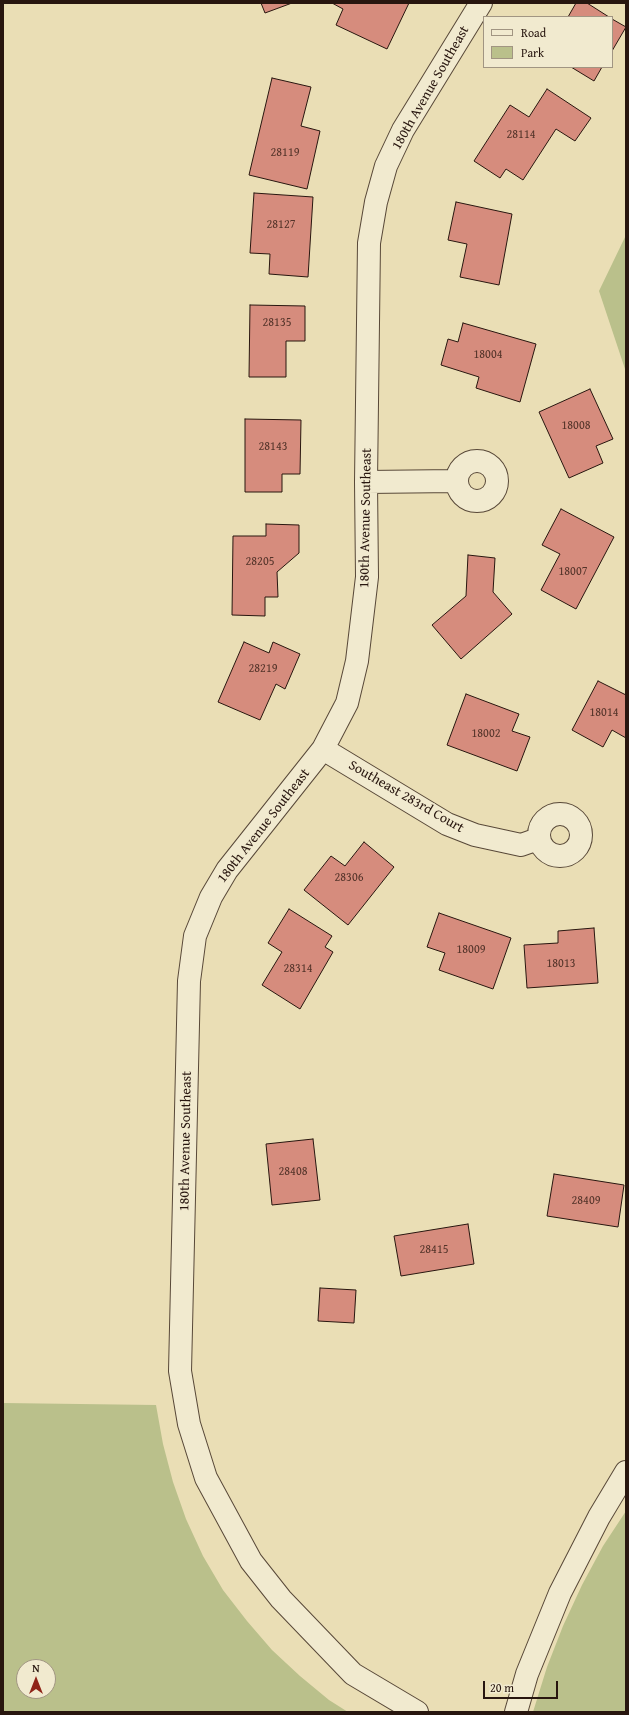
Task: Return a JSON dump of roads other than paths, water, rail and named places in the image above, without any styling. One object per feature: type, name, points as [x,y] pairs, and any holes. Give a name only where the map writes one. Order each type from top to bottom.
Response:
[{"type":"street","name":"180th Avenue Southeast","points":[[417,1712],[353,1674],[281,1599],[251,1560],[206,1478],[189,1424],[180,1371],[189,981],[195,936],[210,897],[227,870],[323,749],[347,703],[357,661],[367,577],[366,482],[369,243],[376,202],[386,166],[403,130],[481,3]]},
{"type":"street","points":[[366,482],[456,481]]},
{"type":"street","name":"Southeast 283rd Court","points":[[323,749],[447,824],[475,835],[521,845],[538,839]]},
{"type":"street","points":[[516,1712],[527,1674],[560,1593],[599,1517],[626,1472]]}]
